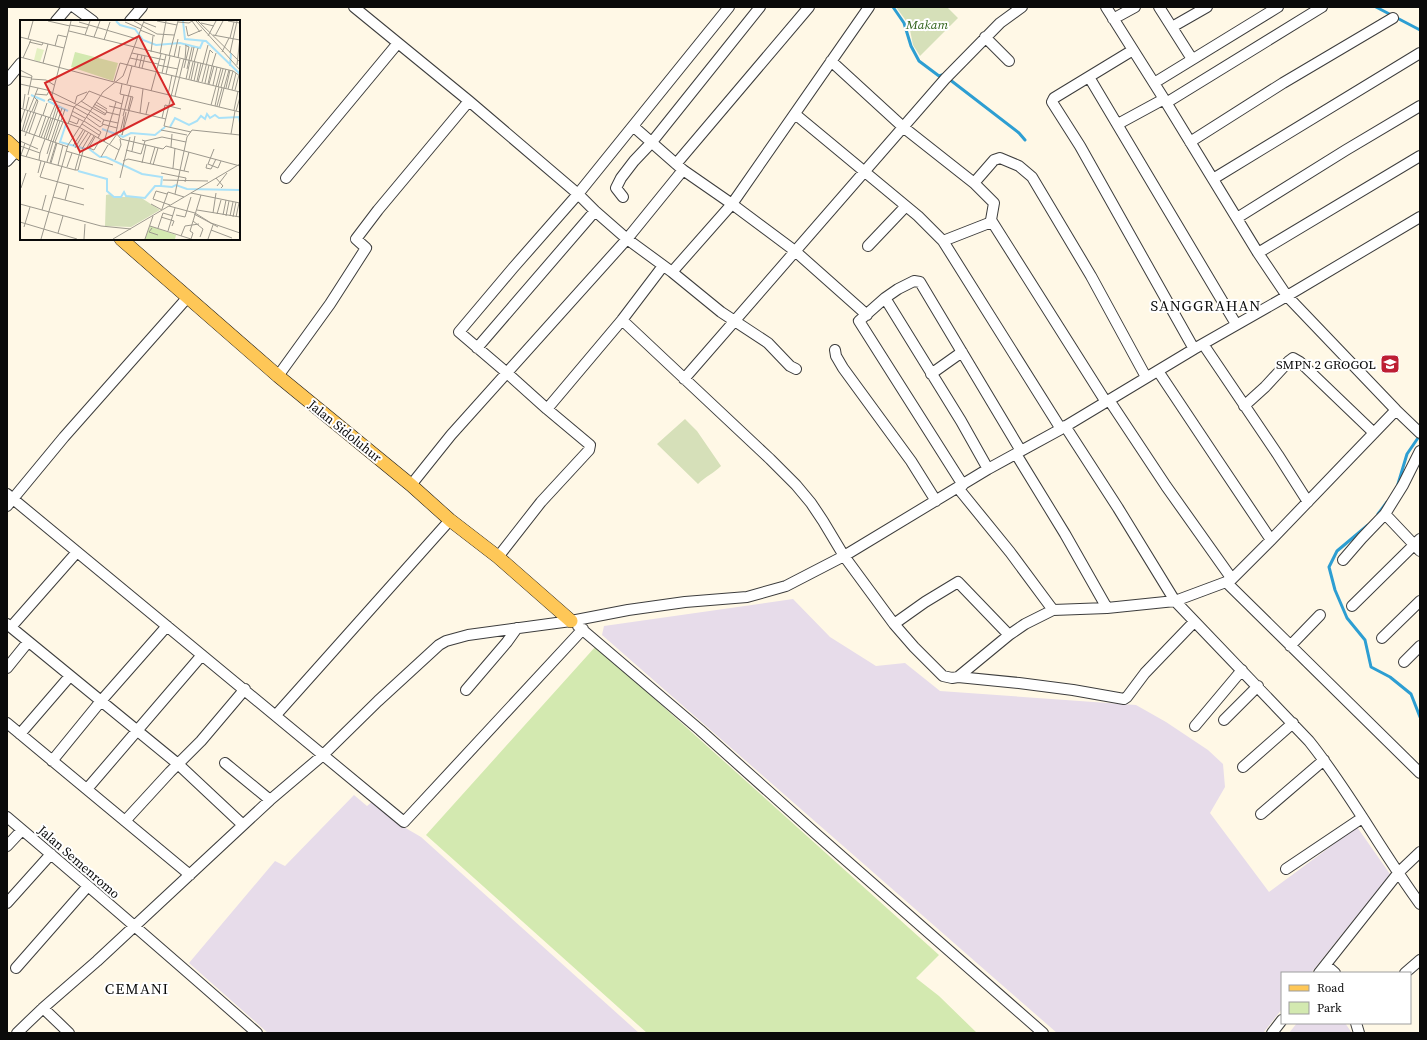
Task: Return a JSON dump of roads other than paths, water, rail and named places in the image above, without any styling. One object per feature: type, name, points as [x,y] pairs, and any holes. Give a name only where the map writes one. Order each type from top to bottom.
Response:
[{"type":"main road","name":"Jalan Sidoluhur","points":[[122,240],[278,376],[411,485],[450,520],[498,556],[571,621]]},
{"type":"street","points":[[57,20],[68,7]]},
{"type":"street","points":[[74,7],[92,20]]},
{"type":"street","points":[[131,20],[142,7]]},
{"type":"street","points":[[354,7],[470,101],[578,194],[627,239],[672,272],[722,312],[768,343],[790,366],[796,369]]},
{"type":"street","points":[[498,556],[541,502],[590,447],[590,443],[547,409],[459,332],[634,127],[729,7]]},
{"type":"street","points":[[623,197],[616,188],[634,161],[652,142],[760,7]]},
{"type":"street","points":[[411,485],[451,435],[627,239],[680,167],[809,7]]},
{"type":"street","points":[[672,272],[732,204],[869,7]]},
{"type":"street","points":[[684,379],[947,77],[1004,19],[1022,7]]},
{"type":"street","points":[[1106,7],[1236,218],[1287,296],[1420,433]]},
{"type":"street","points":[[1113,19],[1135,7]]},
{"type":"street","points":[[1160,7],[1192,59]]},
{"type":"street","points":[[1172,27],[1207,7]]},
{"type":"street","points":[[1154,83],[1278,7]]},
{"type":"street","points":[[1118,124],[1165,101],[1322,7]]},
{"type":"street","points":[[1190,142],[1283,83],[1393,18]]},
{"type":"street","points":[[985,37],[1009,61]]},
{"type":"street","points":[[286,178],[398,43]]},
{"type":"street","points":[[1133,50],[1054,98],[1053,104],[1080,146],[1198,346],[1244,406],[1308,502]]},
{"type":"street","points":[[1212,179],[1420,53]]},
{"type":"street","points":[[831,61],[903,127],[974,183],[994,203],[991,220],[986,225],[943,241]]},
{"type":"street","points":[[7,80],[20,64]]},
{"type":"street","points":[[1089,77],[1236,324]]},
{"type":"street","points":[[278,376],[330,304],[366,248],[356,239],[378,210],[470,101]]},
{"type":"street","points":[[1236,218],[1420,106]]},
{"type":"street","points":[[795,114],[906,206],[943,241],[1063,427],[1118,508],[1175,601],[1293,723],[1324,760],[1420,904]]},
{"type":"street","points":[[634,127],[680,167],[795,251],[867,315]]},
{"type":"street","points":[[7,161],[15,148]]},
{"type":"street","points":[[1258,253],[1420,156]]},
{"type":"street","points":[[974,183],[994,160],[1000,158],[1019,166],[1032,178],[1091,276],[1146,377]]},
{"type":"street","points":[[868,246],[906,206]]},
{"type":"street","points":[[478,348],[595,211]]},
{"type":"street","points":[[18,1033],[43,1008],[97,961],[270,800],[324,754],[378,701],[439,645],[446,641],[468,635],[571,621],[628,610],[685,602],[747,597],[786,586],[844,556],[1198,346],[1287,296],[1420,216]]},
{"type":"street","points":[[991,220],[1107,401],[1229,580],[1290,646],[1420,773]]},
{"type":"street","points":[[547,409],[622,320],[663,266]]},
{"type":"street","points":[[1053,610],[961,486],[859,321],[886,298],[912,281],[916,280],[920,282],[962,352],[1107,608]]},
{"type":"street","points":[[188,298],[9,500],[77,552],[324,754],[404,822],[583,629]]},
{"type":"street","points":[[886,298],[961,421],[988,470]]},
{"type":"street","points":[[622,320],[796,485],[823,521],[844,556],[894,624],[914,648],[943,676],[1057,688],[1124,699],[1148,669],[1194,622]]},
{"type":"street","points":[[835,350],[836,356],[843,368],[911,461],[936,501]]},
{"type":"street","points":[[931,374],[962,352]]},
{"type":"street","points":[[1244,406],[1254,398],[1293,358],[1300,362],[1335,394],[1374,433]]},
{"type":"street","points":[[1158,371],[1271,540]]},
{"type":"street","points":[[958,677],[1009,635],[1025,624],[1053,610],[1107,608],[1175,601],[1229,580],[1271,540],[1396,410]]},
{"type":"street","points":[[1344,560],[1362,538],[1385,514],[1403,485],[1420,451]]},
{"type":"street","points":[[1352,606],[1418,545],[1385,514]]},
{"type":"street","points":[[276,715],[450,520]]},
{"type":"street","points":[[77,552],[9,626],[178,764],[243,825]]},
{"type":"street","points":[[894,624],[925,602],[958,582],[1009,635]]},
{"type":"street","points":[[1382,638],[1420,601]]},
{"type":"street","points":[[1290,646],[1320,615]]},
{"type":"street","points":[[571,621],[583,629],[700,730],[1043,1033]]},
{"type":"street","points":[[52,760],[101,701],[167,626]]},
{"type":"street","points":[[466,690],[517,628]]},
{"type":"street","points":[[7,668],[28,642]]},
{"type":"street","points":[[1404,662],[1420,646]]},
{"type":"street","points":[[87,789],[202,654]]},
{"type":"street","points":[[1195,726],[1242,670]]},
{"type":"street","points":[[20,734],[70,676]]},
{"type":"street","points":[[1224,720],[1258,686]]},
{"type":"street","points":[[125,820],[201,741],[245,690]]},
{"type":"street","points":[[7,723],[190,875]]},
{"type":"street","points":[[1243,767],[1293,723]]},
{"type":"street","points":[[1262,814],[1324,760]]},
{"type":"street","points":[[225,763],[270,800]]},
{"type":"street","name":"Jalan Semenromo","points":[[7,817],[257,1033]]},
{"type":"street","points":[[1286,869],[1362,818]]},
{"type":"street","points":[[7,846],[22,830]]},
{"type":"street","points":[[1320,972],[1399,872],[1420,852]]},
{"type":"street","points":[[7,903],[51,854]]},
{"type":"street","points":[[16,968],[88,886]]},
{"type":"street","points":[[1406,972],[1420,960]]},
{"type":"street","points":[[1326,965],[1334,972]]},
{"type":"street","points":[[43,1008],[69,1033]]},
{"type":"street","points":[[1272,1033],[1281,1021]]},
{"type":"waterway","points":[[893,7],[904,23],[911,46],[919,61],[939,76],[942,75],[949,79],[1019,133],[1025,140]]},
{"type":"waterway","points":[[1376,7],[1420,30]]},
{"type":"waterway","points":[[1398,484],[1407,454],[1420,435]]},
{"type":"waterway","points":[[1378,514],[1387,502]]},
{"type":"waterway","points":[[1368,525],[1337,551],[1329,567],[1335,590],[1347,618],[1365,640],[1371,667],[1390,677],[1411,694],[1420,717]]},
{"type":"place","name":"SMPN 2 GROGOL","points":[[1390,364]]},
{"type":"district","name":"SANGGRAHAN","points":[[1206,305]]},
{"type":"district","name":"CEMANI","points":[[137,988]]},
{"type":"park label","name":"Makam","points":[[927,24]]}]
